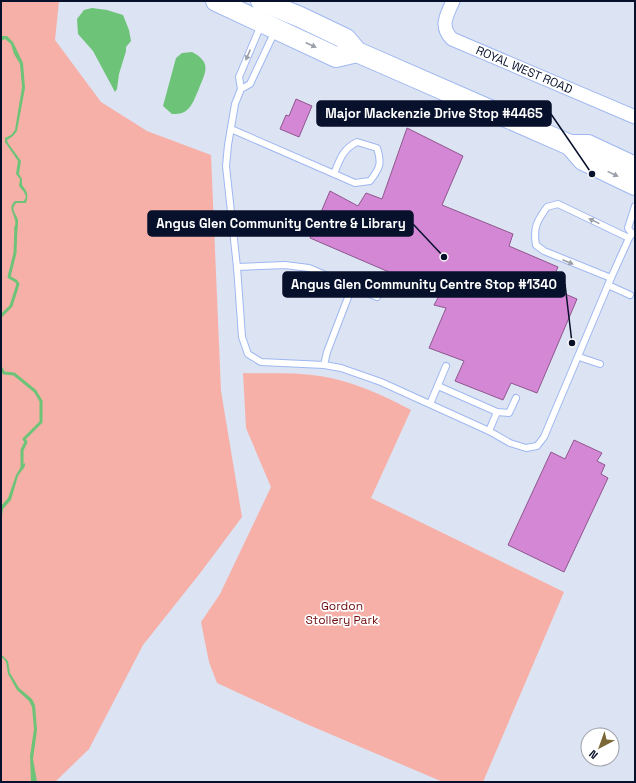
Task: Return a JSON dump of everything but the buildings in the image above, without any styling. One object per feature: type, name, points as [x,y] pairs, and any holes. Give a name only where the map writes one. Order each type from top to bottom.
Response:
[{"type":"main road","points":[[216,1],[336,57],[357,52]]},
{"type":"main road","points":[[261,1],[300,17],[346,39],[357,52],[570,145],[588,145],[635,167]]},
{"type":"main road","points":[[570,145],[583,160],[635,185]]},
{"type":"street","name":"ROYAL WEST ROAD","points":[[453,1],[445,22],[446,33],[452,39],[635,116]]},
{"type":"lane","points":[[269,26],[239,77],[241,89],[235,104],[226,166],[237,267],[242,338],[248,354],[261,362],[324,365],[341,368],[381,382],[489,431],[510,443],[526,448],[537,446],[544,437],[611,278],[632,235]]},
{"type":"lane","points":[[241,89],[250,84],[269,26]]},
{"type":"lane","points":[[231,129],[334,174],[355,183],[370,181],[378,169],[380,160],[377,148],[357,142],[348,147],[341,157],[334,174]]},
{"type":"lane","points":[[611,278],[544,251],[536,245],[534,232],[540,217],[547,206],[558,204],[632,235]]},
{"type":"lane","points":[[632,235],[628,228],[635,206]]},
{"type":"lane","points":[[237,267],[285,265],[309,268],[376,297],[381,285]]},
{"type":"lane","points":[[608,285],[630,295]]},
{"type":"lane","points":[[324,365],[327,352],[352,286]]},
{"type":"lane","points":[[579,357],[600,364]]},
{"type":"lane","points":[[430,404],[446,366]]},
{"type":"lane","points":[[438,386],[497,412],[509,413],[516,398]]},
{"type":"lane","points":[[489,431],[497,412]]},
{"type":"green space","points":[[1,1],[59,1],[55,40],[101,102],[147,131],[211,155],[221,391],[242,517],[201,572],[143,645],[89,749],[55,782],[1,782]]},
{"type":"green space","name":"Gordon Stollery Park","points":[[243,373],[301,374],[332,378],[367,389],[411,410],[371,498],[564,592],[483,782],[443,782],[304,723],[217,683],[209,662],[201,622],[220,594],[271,487],[246,428]]},
{"type":"shaded area","points":[[92,8],[107,10],[123,15],[129,30],[131,41],[126,47],[117,89],[115,92],[93,51],[78,34],[77,19],[84,10]]},
{"type":"shaded area","points":[[1,36],[7,36],[13,42],[23,63],[25,88],[17,131],[7,140],[21,161],[19,174],[27,195],[26,203],[16,203],[14,205],[14,212],[18,220],[17,231],[14,230],[15,222],[12,206],[15,201],[24,201],[26,197],[19,186],[20,179],[16,174],[18,161],[5,142],[5,138],[11,135],[15,130],[22,87],[20,64],[14,54],[11,44],[5,39],[1,41]]},
{"type":"shaded area","points":[[192,52],[203,60],[206,69],[205,74],[194,101],[189,108],[182,113],[172,114],[163,106],[176,58],[182,53]]},
{"type":"shaded area","points":[[25,463],[25,466],[18,476],[11,500],[3,509],[1,523],[1,506],[8,498],[16,475]]},
{"type":"shaded area","points":[[1,656],[8,661],[10,673],[19,688],[32,699],[35,705],[37,730],[33,759],[37,782],[31,782],[30,756],[34,729],[32,707],[29,701],[17,690],[8,674],[6,662],[3,658],[1,659]]},
{"type":"waterway","points":[[1,316],[11,306],[18,284],[9,277],[15,253],[16,227]]},
{"type":"waterway","points":[[1,368],[4,373],[14,374],[35,391],[41,401],[41,422],[24,439],[26,442],[22,450],[22,468]]},
{"type":"place","name":"Major Mackenzie Drive Stop #4465","points":[[592,174]]},
{"type":"place","name":"Angus Glen Community Centre & Library","points":[[444,257]]},
{"type":"place","name":"Angus Glen Community Centre Stop #1340","points":[[572,343]]}]
